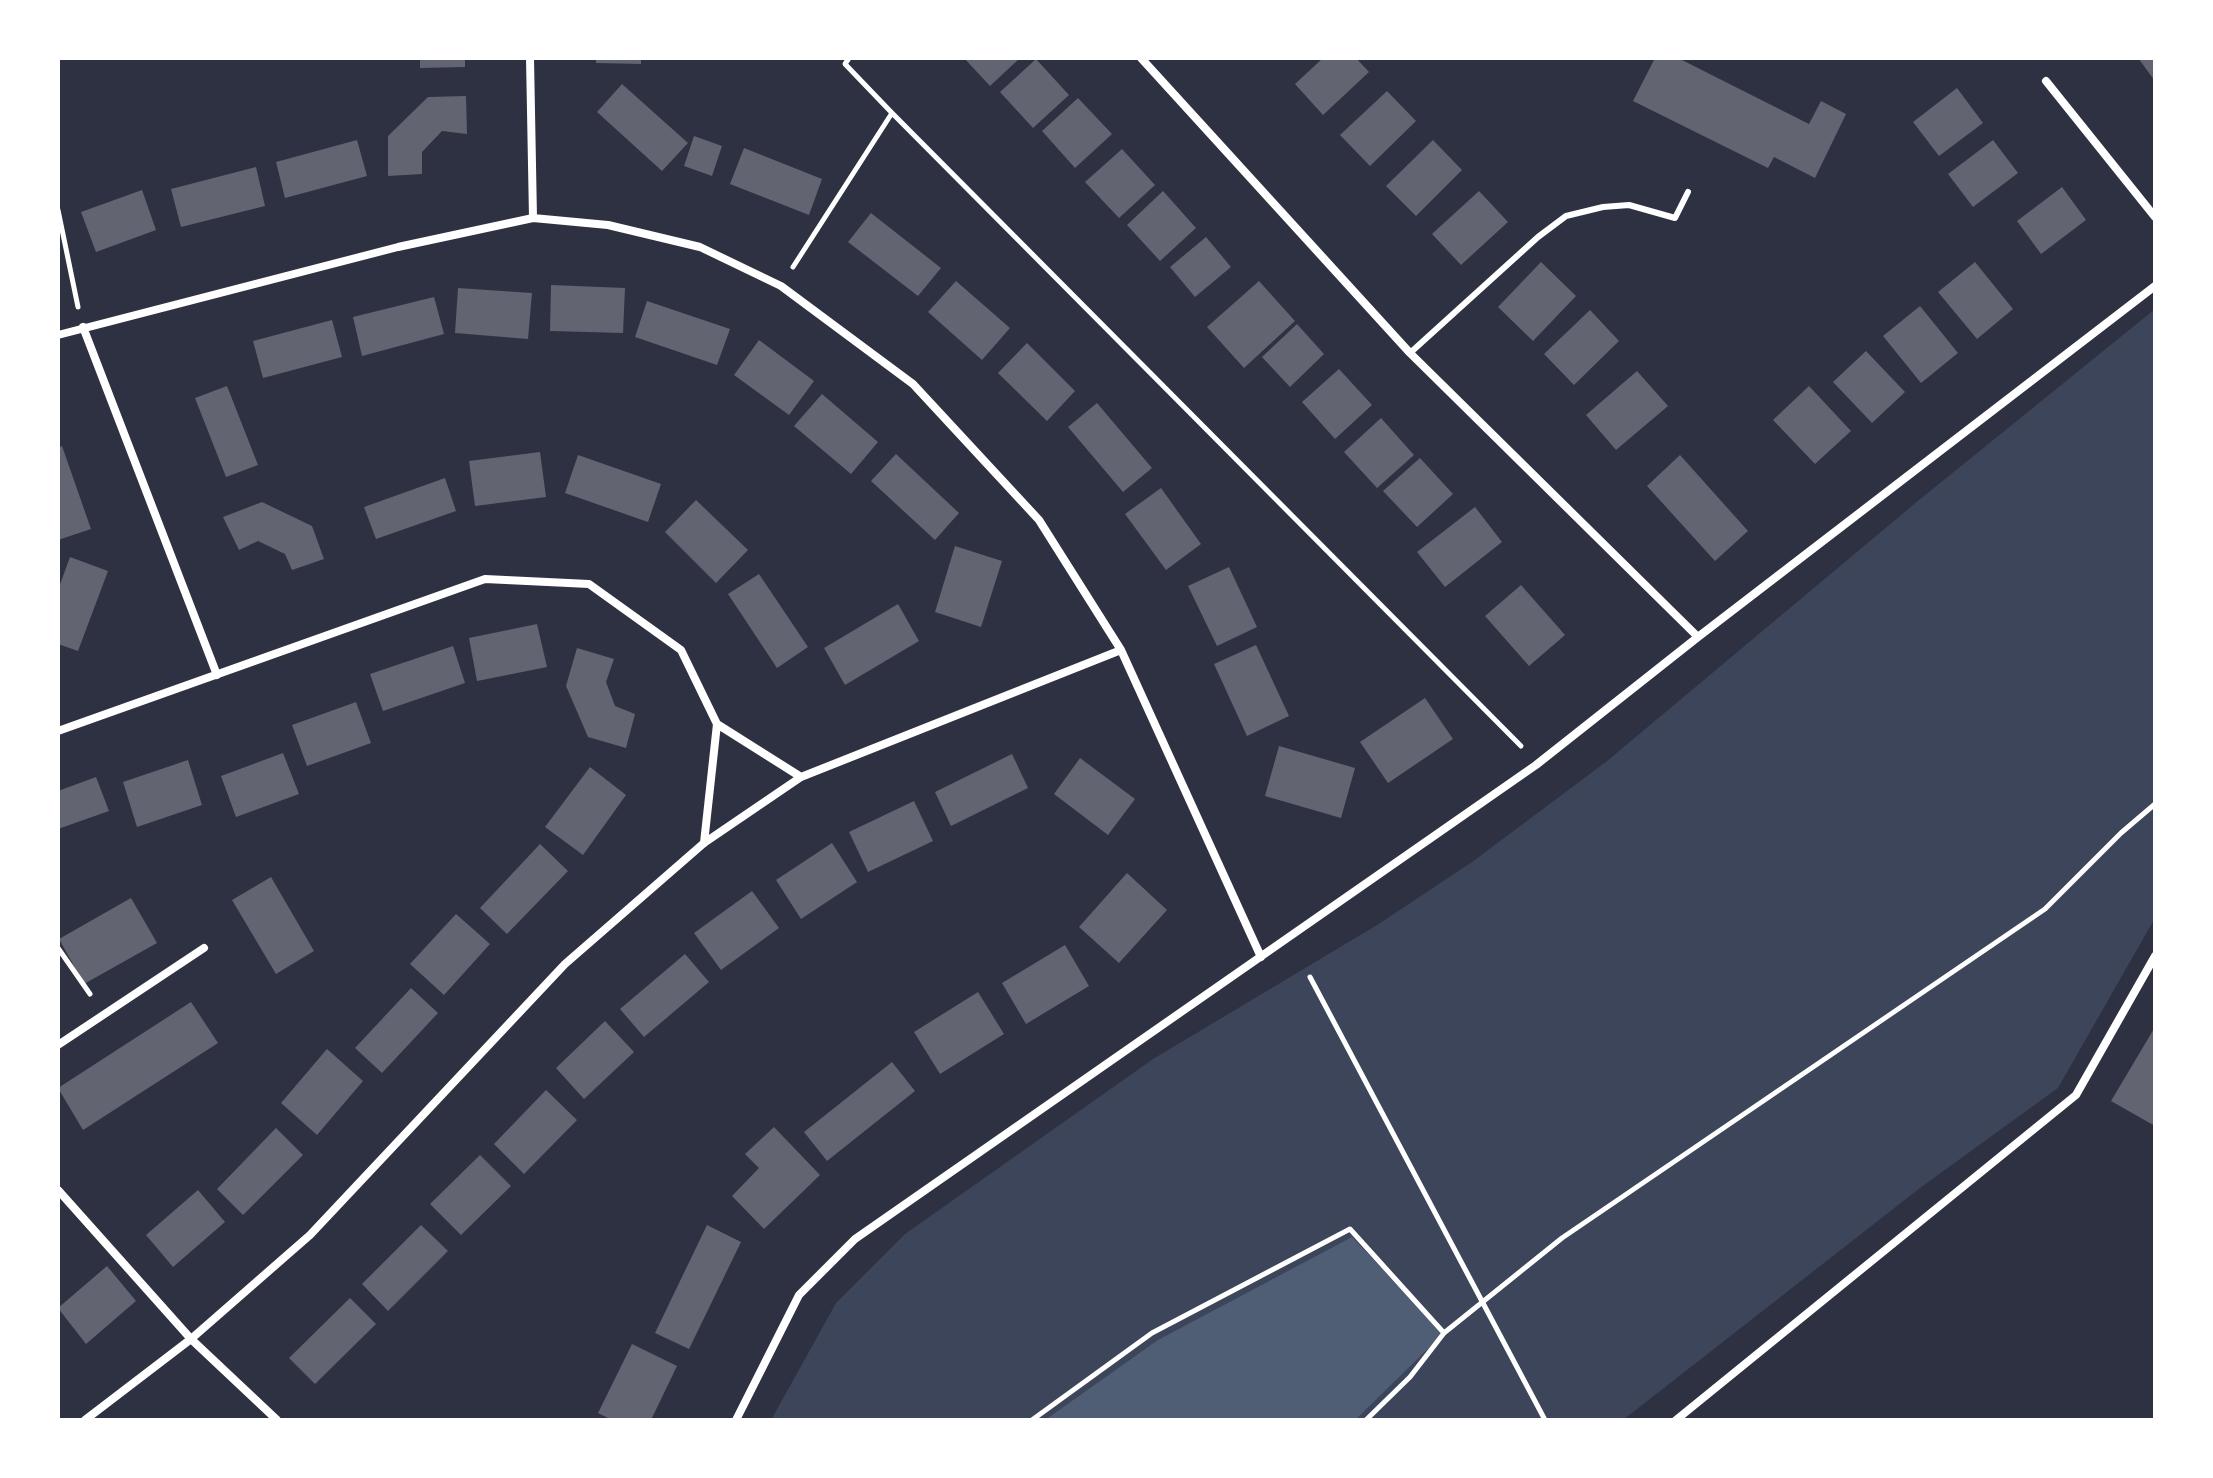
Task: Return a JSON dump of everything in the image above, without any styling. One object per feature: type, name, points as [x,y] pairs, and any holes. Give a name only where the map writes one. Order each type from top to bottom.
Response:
[{"type":"street","points":[[530,58],[533,218]]},
{"type":"street","points":[[1141,58],[1410,353],[1698,637]]},
{"type":"street","points":[[2046,81],[2155,217]]},
{"type":"street","points":[[58,335],[398,247],[533,218],[608,225],[700,247],[781,286],[913,384],[1039,520],[1121,650],[1261,957]]},
{"type":"street","points":[[736,1420],[799,1295],[855,1239],[1536,765],[2155,286]]},
{"type":"street","points":[[83,327],[217,675]]},
{"type":"street","points":[[58,731],[485,579],[589,584],[681,650],[717,724],[801,777]]},
{"type":"street","points":[[85,1420],[191,1339],[310,1235],[565,964],[704,843],[801,777],[1121,650]]},
{"type":"street","points":[[704,843],[717,724]]},
{"type":"street","points":[[58,1045],[204,948]]},
{"type":"street","points":[[1676,1420],[2076,1095],[2155,956]]},
{"type":"street","points":[[58,1190],[191,1339],[277,1420]]},
{"type":"lane","points":[[1410,353],[1538,237],[1566,216],[1603,207],[1629,205],[1675,218],[1688,192]]},
{"type":"path","points":[[849,58],[845,64],[892,113],[1515,738],[1536,765]]},
{"type":"path","points":[[781,286],[892,113]]},
{"type":"path","points":[[58,210],[83,327]]},
{"type":"path","points":[[1366,1420],[1410,1377],[1444,1333],[1562,1238],[2045,909],[2121,833],[2155,804]]},
{"type":"path","points":[[58,948],[105,1014]]},
{"type":"path","points":[[1310,977],[1545,1420]]},
{"type":"path","points":[[1032,1420],[1152,1333],[1350,1229],[1444,1333]]},
{"type":"shaded area","points":[[2155,309],[2155,918],[2058,1088],[1920,1188],[1623,1420],[771,1420],[836,1303],[905,1234],[1153,1059],[1377,925],[1472,862],[1607,761],[1919,500]]},
{"type":"shaded area","points":[[1352,1237],[1444,1333],[1355,1420],[1045,1420],[1158,1340]]},
{"type":"building","points":[[420,58],[465,58],[465,67],[420,68]]},
{"type":"building","points":[[596,58],[641,58],[641,64],[596,63]]},
{"type":"building","points":[[964,58],[1020,58],[990,86]]},
{"type":"building","points":[[1323,58],[1356,58],[1369,72],[1323,115],[1295,84]]},
{"type":"building","points":[[1655,58],[1678,58],[1809,124],[1821,101],[1846,114],[1815,178],[1774,157],[1768,168],[1633,101]]},
{"type":"building","points":[[2138,58],[2155,58],[2155,81]]},
{"type":"building","points":[[1036,59],[1069,95],[1033,128],[1000,92]]},
{"type":"building","points":[[622,84],[688,143],[662,171],[597,112]]},
{"type":"building","points":[[1957,88],[1983,123],[1939,156],[1913,122]]},
{"type":"building","points":[[1387,91],[1416,121],[1370,166],[1340,135]]},
{"type":"building","points":[[466,96],[467,134],[442,131],[422,152],[422,174],[388,176],[388,136],[428,97]]},
{"type":"building","points":[[1078,98],[1112,134],[1075,168],[1042,131]]},
{"type":"building","points":[[694,136],[722,146],[712,176],[684,166]]},
{"type":"building","points":[[357,140],[367,176],[285,198],[276,162]]},
{"type":"building","points":[[1433,140],[1462,170],[1416,216],[1386,186]]},
{"type":"building","points":[[1993,140],[2018,173],[1973,207],[1948,174]]},
{"type":"building","points":[[744,148],[822,179],[809,215],[730,184]]},
{"type":"building","points":[[1122,149],[1155,185],[1119,218],[1085,182]]},
{"type":"building","points":[[256,167],[265,206],[181,227],[171,189]]},
{"type":"building","points":[[2062,187],[2086,220],[2041,254],[2017,221]]},
{"type":"building","points":[[142,190],[156,230],[96,252],[81,212]]},
{"type":"building","points":[[1163,191],[1196,228],[1160,261],[1127,225]]},
{"type":"building","points":[[1479,191],[1508,222],[1461,265],[1432,234]]},
{"type":"building","points":[[871,213],[941,268],[918,296],[848,242]]},
{"type":"building","points":[[1206,237],[1231,267],[1195,297],[1170,267]]},
{"type":"building","points":[[1541,262],[1576,296],[1533,341],[1498,307]]},
{"type":"building","points":[[1975,262],[2013,309],[1977,339],[1938,292]]},
{"type":"building","points":[[956,281],[1010,328],[982,360],[928,312]]},
{"type":"building","points":[[1259,281],[1295,321],[1244,368],[1207,327]]},
{"type":"building","points":[[551,285],[625,288],[623,333],[550,331]]},
{"type":"building","points":[[458,288],[532,293],[528,339],[455,333]]},
{"type":"building","points":[[434,297],[444,334],[362,356],[353,317]]},
{"type":"building","points":[[647,301],[730,329],[717,365],[635,337]]},
{"type":"building","points":[[1920,306],[1958,353],[1921,383],[1883,336]]},
{"type":"building","points":[[1590,310],[1619,341],[1574,385],[1544,354]]},
{"type":"building","points":[[332,320],[342,357],[263,378],[253,341]]},
{"type":"building","points":[[1297,324],[1324,354],[1290,387],[1262,357]]},
{"type":"building","points":[[759,340],[814,381],[789,415],[734,375]]},
{"type":"building","points":[[1027,343],[1075,391],[1047,421],[998,373]]},
{"type":"building","points":[[1866,351],[1905,392],[1872,423],[1833,382]]},
{"type":"building","points":[[1339,369],[1372,405],[1335,439],[1302,402]]},
{"type":"building","points":[[1637,371],[1668,406],[1616,450],[1586,415]]},
{"type":"building","points":[[227,386],[258,465],[226,477],[195,398]]},
{"type":"building","points":[[1809,386],[1851,431],[1815,464],[1773,420]]},
{"type":"building","points":[[822,394],[878,442],[851,474],[794,426]]},
{"type":"building","points":[[1097,403],[1152,468],[1123,492],[1068,427]]},
{"type":"building","points":[[1381,418],[1414,455],[1377,488],[1344,452]]},
{"type":"building","points":[[62,446],[91,529],[58,540],[58,448]]},
{"type":"building","points":[[540,452],[546,497],[475,506],[469,461]]},
{"type":"building","points":[[896,454],[959,513],[935,540],[871,481]]},
{"type":"building","points":[[578,455],[661,484],[648,522],[565,493]]},
{"type":"building","points":[[1680,455],[1748,531],[1715,561],[1647,486]]},
{"type":"building","points":[[1420,458],[1453,494],[1417,527],[1383,491]]},
{"type":"building","points":[[445,478],[456,511],[376,539],[364,507]]},
{"type":"building","points":[[1161,488],[1201,544],[1166,570],[1125,514]]},
{"type":"building","points":[[696,500],[748,550],[716,583],[665,532]]},
{"type":"building","points":[[262,502],[312,526],[324,559],[292,570],[285,554],[258,541],[239,550],[223,517]]},
{"type":"building","points":[[1475,507],[1502,542],[1445,587],[1417,552]]},
{"type":"building","points":[[955,546],[1002,561],[981,627],[935,612]]},
{"type":"building","points":[[70,557],[108,571],[78,651],[58,644],[58,590]]},
{"type":"building","points":[[1229,567],[1257,627],[1217,646],[1188,586]]},
{"type":"building","points":[[759,574],[808,647],[777,668],[728,594]]},
{"type":"building","points":[[1521,585],[1565,635],[1529,666],[1485,616]]},
{"type":"building","points":[[898,604],[919,641],[845,685],[824,648]]},
{"type":"building","points":[[537,624],[547,667],[477,681],[469,638]]},
{"type":"building","points":[[1256,645],[1289,716],[1247,736],[1214,664]]},
{"type":"building","points":[[453,646],[465,683],[383,711],[370,674]]},
{"type":"building","points":[[577,648],[614,659],[606,682],[615,706],[635,714],[626,748],[588,737],[566,686]]},
{"type":"building","points":[[1425,698],[1453,739],[1388,783],[1360,742]]},
{"type":"building","points":[[356,702],[371,743],[307,766],[292,725]]},
{"type":"building","points":[[1279,746],[1355,768],[1341,818],[1265,796]]},
{"type":"building","points":[[283,753],[299,794],[236,817],[221,776]]},
{"type":"building","points":[[1012,754],[1028,788],[951,826],[935,792]]},
{"type":"building","points":[[1080,758],[1135,799],[1108,835],[1054,794]]},
{"type":"building","points":[[188,760],[202,805],[137,827],[123,782]]},
{"type":"building","points":[[590,767],[626,795],[583,855],[545,827]]},
{"type":"building","points":[[96,777],[109,811],[58,829],[58,791]]},
{"type":"building","points":[[914,801],[933,841],[868,872],[849,832]]},
{"type":"building","points":[[832,843],[857,882],[801,919],[776,880]]},
{"type":"building","points":[[540,844],[568,871],[507,934],[480,908]]},
{"type":"building","points":[[1127,873],[1167,910],[1119,963],[1079,927]]},
{"type":"building","points":[[271,877],[314,951],[276,974],[232,900]]},
{"type":"building","points":[[752,891],[779,928],[721,970],[694,933]]},
{"type":"building","points":[[131,898],[157,943],[84,984],[59,939]]},
{"type":"building","points":[[456,914],[490,944],[444,995],[410,964]]},
{"type":"building","points":[[1065,945],[1089,986],[1026,1024],[1002,983]]},
{"type":"building","points":[[685,954],[709,982],[644,1037],[620,1009]]},
{"type":"building","points":[[411,988],[438,1013],[382,1073],[355,1048]]},
{"type":"building","points":[[978,992],[1004,1034],[940,1074],[914,1032]]},
{"type":"building","points":[[191,1002],[218,1043],[83,1130],[58,1088]]},
{"type":"building","points":[[605,1021],[634,1052],[584,1099],[556,1068]]},
{"type":"building","points":[[2155,1027],[2155,1126],[2111,1101]]},
{"type":"building","points":[[327,1049],[363,1081],[317,1135],[281,1103]]},
{"type":"building","points":[[892,1062],[915,1091],[827,1161],[804,1132]]},
{"type":"building","points":[[546,1090],[577,1120],[524,1174],[494,1144]]},
{"type":"building","points":[[774,1127],[820,1175],[764,1229],[732,1196],[759,1168],[745,1154]]},
{"type":"building","points":[[276,1128],[303,1155],[243,1215],[217,1189]]},
{"type":"building","points":[[480,1155],[511,1186],[461,1235],[430,1204]]},
{"type":"building","points":[[198,1190],[225,1222],[173,1267],[146,1235]]},
{"type":"building","points":[[421,1225],[448,1251],[388,1311],[362,1284]]},
{"type":"building","points":[[707,1225],[741,1242],[689,1349],[655,1333]]},
{"type":"building","points":[[107,1266],[136,1301],[86,1344],[58,1308]]},
{"type":"building","points":[[350,1298],[376,1324],[315,1384],[289,1358]]},
{"type":"building","points":[[632,1344],[677,1366],[651,1420],[612,1420],[598,1413]]}]
